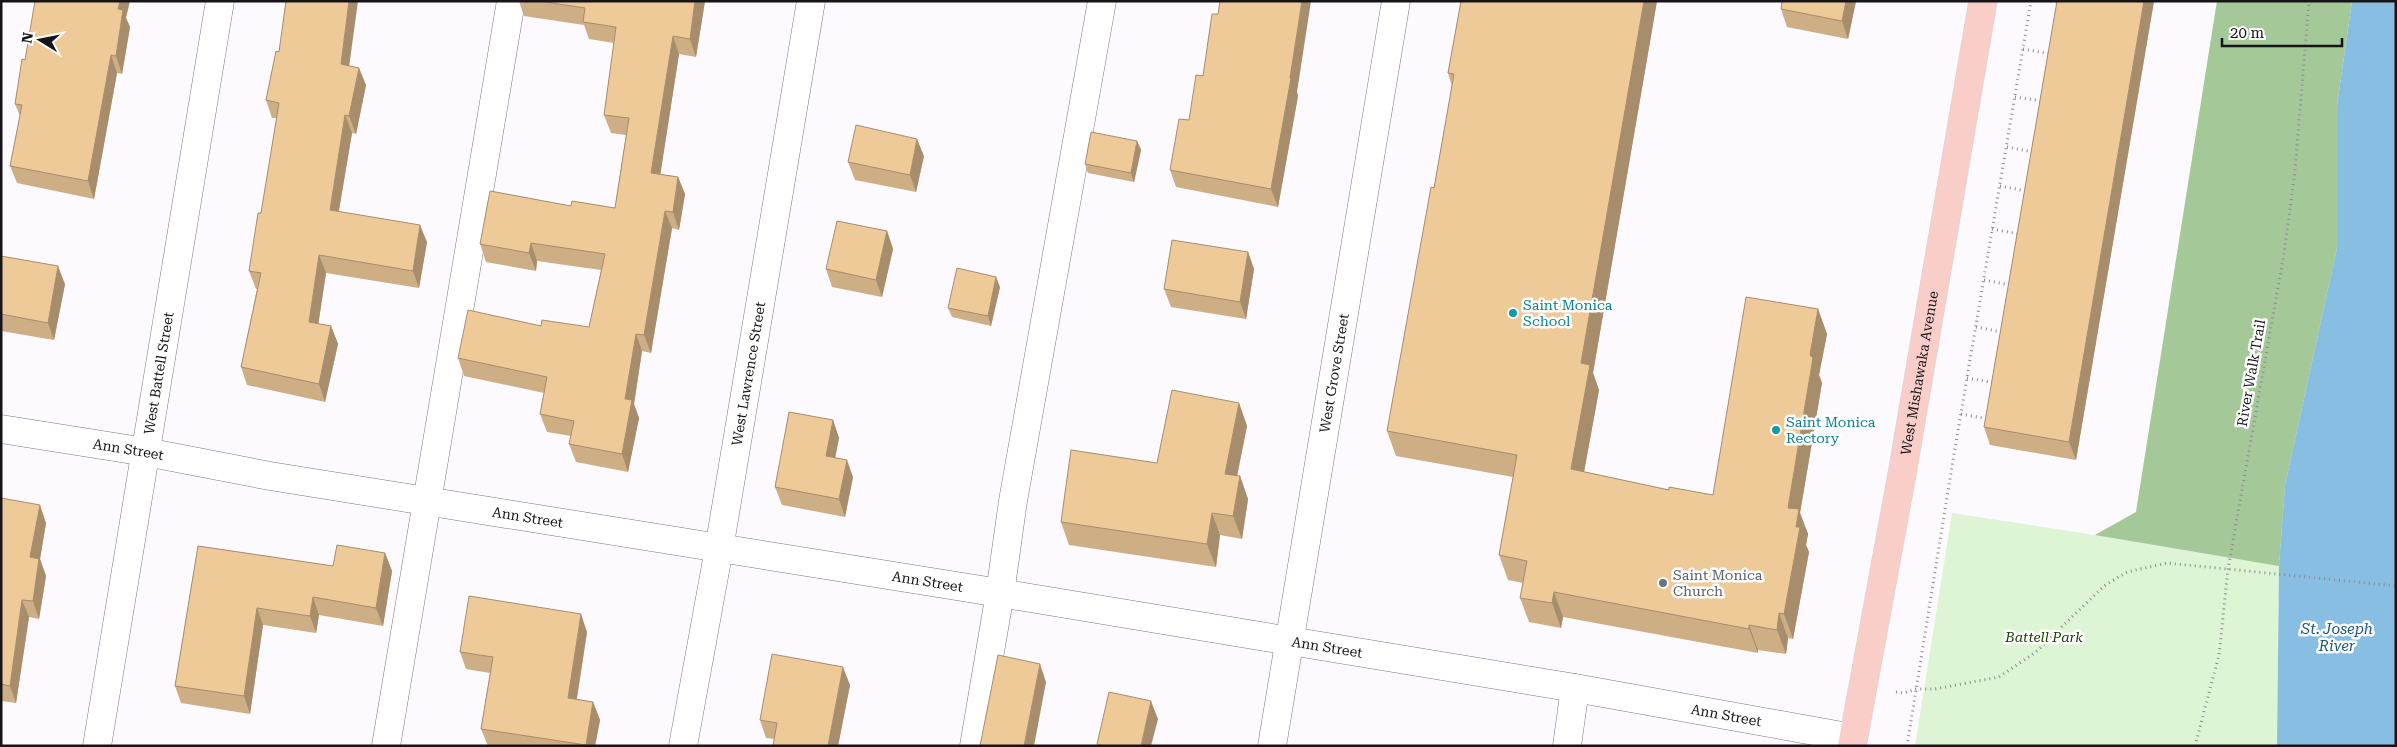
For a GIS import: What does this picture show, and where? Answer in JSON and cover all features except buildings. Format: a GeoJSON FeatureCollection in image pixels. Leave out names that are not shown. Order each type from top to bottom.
{"type":"FeatureCollection","features":[{"type":"Feature","properties":{"kind":"main road","name":"West Mishawaka Avenue"},"geometry":{"type":"LineString","coordinates":[[1852,742],[1902,474],[1983,1]]}},
{"type":"Feature","properties":{"kind":"street","name":"West Battell Street"},"geometry":{"type":"LineString","coordinates":[[98,746],[220,1]]}},
{"type":"Feature","properties":{"kind":"street"},"geometry":{"type":"LineString","coordinates":[[386,746],[425,500],[511,1]]}},
{"type":"Feature","properties":{"kind":"street","name":"West Lawrence Street"},"geometry":{"type":"LineString","coordinates":[[683,746],[719,549],[811,1]]}},
{"type":"Feature","properties":{"kind":"street"},"geometry":{"type":"LineString","coordinates":[[974,746],[1000,593],[1013,501],[1102,1]]}},
{"type":"Feature","properties":{"kind":"street","name":"West Grove Street"},"geometry":{"type":"LineString","coordinates":[[1272,746],[1396,1]]}},
{"type":"Feature","properties":{"kind":"street","name":"Ann Street"},"geometry":{"type":"LineString","coordinates":[[1,429],[146,452],[270,476],[1000,593],[1575,688],[1852,742]]}},
{"type":"Feature","properties":{"kind":"street"},"geometry":{"type":"LineString","coordinates":[[1567,746],[1575,688]]}},
{"type":"Feature","properties":{"kind":"path"},"geometry":{"type":"LineString","coordinates":[[1907,746],[2031,1]]}},
{"type":"Feature","properties":{"kind":"path"},"geometry":{"type":"LineString","coordinates":[[2051,1],[2065,4]]}},
{"type":"Feature","properties":{"kind":"path","name":"River Walk Trail"},"geometry":{"type":"LineString","coordinates":[[2195,746],[2219,655],[2228,569],[2284,254],[2296,171],[2309,1]]}},
{"type":"Feature","properties":{"kind":"path"},"geometry":{"type":"LineString","coordinates":[[2023,49],[2057,55]]}},
{"type":"Feature","properties":{"kind":"path"},"geometry":{"type":"LineString","coordinates":[[2015,96],[2049,102]]}},
{"type":"Feature","properties":{"kind":"path"},"geometry":{"type":"LineString","coordinates":[[2007,147],[2040,153]]}},
{"type":"Feature","properties":{"kind":"path"},"geometry":{"type":"LineString","coordinates":[[2000,186],[2034,192]]}},
{"type":"Feature","properties":{"kind":"path"},"geometry":{"type":"LineString","coordinates":[[1992,229],[2026,236]]}},
{"type":"Feature","properties":{"kind":"path"},"geometry":{"type":"LineString","coordinates":[[1984,280],[2017,286]]}},
{"type":"Feature","properties":{"kind":"path"},"geometry":{"type":"LineString","coordinates":[[1976,328],[2009,333]]}},
{"type":"Feature","properties":{"kind":"path"},"geometry":{"type":"LineString","coordinates":[[1967,378],[2000,384]]}},
{"type":"Feature","properties":{"kind":"path"},"geometry":{"type":"LineString","coordinates":[[1961,414],[1995,420]]}},
{"type":"Feature","properties":{"kind":"path"},"geometry":{"type":"LineString","coordinates":[[1862,687],[1904,693],[1916,689],[1935,689],[1999,677],[2036,652],[2104,586],[2126,572],[2167,563],[2396,586]]}},
{"type":"Feature","properties":{"kind":"green space","name":"Battell Park"},"geometry":{"type":"Polygon","coordinates":[[[2217,1],[2352,1],[2337,105],[2337,248],[2279,566],[2277,746],[1915,746],[1952,513],[2095,535],[2136,512],[2217,1]]]}},
{"type":"Feature","properties":{"kind":"green space"},"geometry":{"type":"Polygon","coordinates":[[[2217,1],[2352,1],[2337,105],[2337,248],[2285,485],[2279,566],[2095,535],[2136,512],[2217,1]]]}},
{"type":"Feature","properties":{"kind":"water","name":"St. Joseph River"},"geometry":{"type":"Polygon","coordinates":[[[2352,1],[2396,1],[2396,746],[2277,746],[2279,566],[2285,485],[2337,248],[2337,105],[2352,1]]]}},
{"type":"Feature","properties":{"kind":"place","name":"Saint Monica School"},"geometry":{"type":"Point","coordinates":[1513,313]}},
{"type":"Feature","properties":{"kind":"place","name":"Saint Monica Rectory"},"geometry":{"type":"Point","coordinates":[1776,430]}},
{"type":"Feature","properties":{"kind":"place","name":"Saint Monica Church"},"geometry":{"type":"Point","coordinates":[1663,583]}}]}
